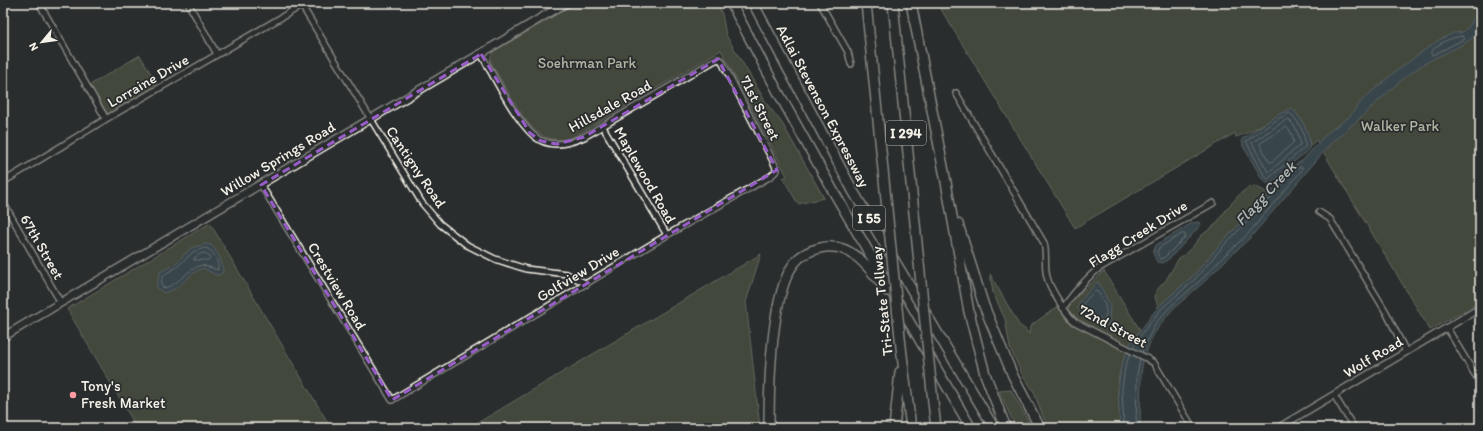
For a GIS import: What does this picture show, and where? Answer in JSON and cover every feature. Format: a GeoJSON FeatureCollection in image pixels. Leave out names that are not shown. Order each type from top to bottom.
{"type":"FeatureCollection","features":[{"type":"Feature","properties":{"kind":"highway","name":"Adlai Stevenson Expressway"},"geometry":{"type":"LineString","coordinates":[[731,3],[786,106],[971,428]]}},
{"type":"Feature","properties":{"kind":"highway","name":"Adlai Stevenson Expressway"},"geometry":{"type":"LineString","coordinates":[[753,3],[853,191],[994,428]]}},
{"type":"Feature","properties":{"kind":"highway","name":"Tri-State Tollway"},"geometry":{"type":"LineString","coordinates":[[866,3],[902,357],[911,428]]}},
{"type":"Feature","properties":{"kind":"highway","name":"I 294"},"geometry":{"type":"LineString","coordinates":[[893,3],[936,428]]}},
{"type":"Feature","properties":{"kind":"highway"},"geometry":{"type":"LineString","coordinates":[[911,3],[946,182],[969,312],[984,374],[1006,428]]}},
{"type":"Feature","properties":{"kind":"highway"},"geometry":{"type":"LineString","coordinates":[[946,182],[984,306],[1013,376],[1040,428]]}},
{"type":"Feature","properties":{"kind":"highway"},"geometry":{"type":"LineString","coordinates":[[769,428],[770,376],[778,310],[786,278],[794,264],[806,253],[823,247],[833,247],[841,248],[856,256],[872,271],[915,330]]}},
{"type":"Feature","properties":{"kind":"highway"},"geometry":{"type":"LineString","coordinates":[[894,428],[902,357]]}},
{"type":"Feature","properties":{"kind":"main road","name":"Willow Springs Road"},"geometry":{"type":"LineString","coordinates":[[4,334],[61,303],[261,185],[370,118],[566,3]]}},
{"type":"Feature","properties":{"kind":"street"},"geometry":{"type":"LineString","coordinates":[[38,3],[106,119]]}},
{"type":"Feature","properties":{"kind":"street"},"geometry":{"type":"LineString","coordinates":[[188,3],[218,54]]}},
{"type":"Feature","properties":{"kind":"street"},"geometry":{"type":"LineString","coordinates":[[820,3],[848,52],[851,64]]}},
{"type":"Feature","properties":{"kind":"street","name":"Lorraine Drive"},"geometry":{"type":"LineString","coordinates":[[3,182],[106,119],[304,4]]}},
{"type":"Feature","properties":{"kind":"street","name":"Cantigny Road"},"geometry":{"type":"LineString","coordinates":[[304,4],[370,118],[422,203],[440,224],[467,245],[495,259],[526,269],[567,274],[587,284]]}},
{"type":"Feature","properties":{"kind":"street","name":"Hillsdale Road"},"geometry":{"type":"LineString","coordinates":[[481,54],[523,125],[530,133],[541,141],[557,144],[569,143],[584,137],[718,59]]}},
{"type":"Feature","properties":{"kind":"street","name":"71st Street"},"geometry":{"type":"LineString","coordinates":[[718,59],[721,60],[729,75],[777,170]]}},
{"type":"Feature","properties":{"kind":"street","name":"72nd Street"},"geometry":{"type":"LineString","coordinates":[[956,93],[1044,243],[1046,251],[1047,277],[1067,315],[1075,322],[1120,344],[1154,363],[1193,428]]}},
{"type":"Feature","properties":{"kind":"street","name":"Maplewood Road"},"geometry":{"type":"LineString","coordinates":[[603,126],[667,235]]}},
{"type":"Feature","properties":{"kind":"street","name":"Golfview Drive"},"geometry":{"type":"LineString","coordinates":[[392,400],[667,235],[771,176],[777,170]]}},
{"type":"Feature","properties":{"kind":"street","name":"Crestview Road"},"geometry":{"type":"LineString","coordinates":[[261,185],[392,400]]}},
{"type":"Feature","properties":{"kind":"street","name":"67th Street"},"geometry":{"type":"LineString","coordinates":[[3,202],[61,303]]}},
{"type":"Feature","properties":{"kind":"street","name":"Flagg Creek Drive"},"geometry":{"type":"LineString","coordinates":[[1063,308],[1074,292],[1098,270],[1213,203]]}},
{"type":"Feature","properties":{"kind":"street"},"geometry":{"type":"LineString","coordinates":[[1319,212],[1330,218],[1386,312],[1406,352]]}},
{"type":"Feature","properties":{"kind":"street","name":"Wolf Road"},"geometry":{"type":"LineString","coordinates":[[1278,428],[1480,308]]}},
{"type":"Feature","properties":{"kind":"street"},"geometry":{"type":"LineString","coordinates":[[1447,328],[1480,383]]}},
{"type":"Feature","properties":{"kind":"street"},"geometry":{"type":"LineString","coordinates":[[1334,395],[1354,428]]}},
{"type":"Feature","properties":{"kind":"highlighted area"},"geometry":{"type":"Polygon","coordinates":[[[481,54],[530,133],[541,141],[557,144],[584,137],[718,59],[777,170],[392,400],[261,185],[481,54]]]}},
{"type":"Feature","properties":{"kind":"green space","name":"Soehrman Park"},"geometry":{"type":"Polygon","coordinates":[[[576,3],[717,3],[722,14],[726,35],[767,104],[782,123],[824,198],[798,204],[783,178],[787,176],[721,50],[572,138],[552,139],[537,132],[525,119],[514,102],[493,67],[491,56],[494,51],[576,3]]]}},
{"type":"Feature","properties":{"kind":"green space","name":"Walker Park"},"geometry":{"type":"Polygon","coordinates":[[[937,3],[1480,3],[1480,302],[1430,330],[1316,140],[1310,146],[1308,135],[1304,126],[1299,116],[1292,108],[1257,128],[1236,137],[1235,133],[1075,228],[937,3]]]}},
{"type":"Feature","properties":{"kind":"green space"},"geometry":{"type":"Polygon","coordinates":[[[140,55],[158,86],[111,114],[107,113],[90,85],[140,55]]]}},
{"type":"Feature","properties":{"kind":"green space"},"geometry":{"type":"Polygon","coordinates":[[[1255,186],[1270,194],[1223,241],[1193,276],[1158,307],[1155,297],[1156,291],[1166,280],[1179,258],[1193,246],[1201,236],[1216,224],[1228,207],[1241,193],[1249,187],[1255,186]]]}},
{"type":"Feature","properties":{"kind":"green space"},"geometry":{"type":"Polygon","coordinates":[[[210,223],[331,428],[137,428],[67,309],[210,223]]]}},
{"type":"Feature","properties":{"kind":"green space"},"geometry":{"type":"Polygon","coordinates":[[[761,254],[746,302],[760,428],[469,428],[761,254]]]}},
{"type":"Feature","properties":{"kind":"green space"},"geometry":{"type":"Polygon","coordinates":[[[1104,271],[1140,330],[1124,359],[1119,375],[1118,391],[1120,428],[1050,428],[1044,419],[1033,390],[1022,374],[1010,348],[1005,319],[993,293],[990,274],[1019,325],[1029,334],[1030,327],[1033,324],[1057,307],[1074,299],[1104,271]]]}},
{"type":"Feature","properties":{"kind":"green space"},"geometry":{"type":"Polygon","coordinates":[[[1011,390],[1032,428],[1016,428],[999,391],[1011,390]]]}},
{"type":"Feature","properties":{"kind":"water"},"geometry":{"type":"Polygon","coordinates":[[[1480,5],[1480,25],[1478,33],[1463,44],[1431,60],[1404,78],[1354,124],[1333,141],[1250,238],[1173,309],[1159,326],[1151,340],[1143,361],[1141,375],[1140,428],[1120,428],[1118,389],[1121,366],[1130,344],[1158,307],[1193,276],[1223,241],[1270,194],[1288,170],[1303,160],[1327,133],[1349,117],[1362,100],[1396,71],[1437,41],[1453,33],[1463,32],[1470,25],[1480,5]]]}},
{"type":"Feature","properties":{"kind":"water"},"geometry":{"type":"Polygon","coordinates":[[[1292,108],[1303,122],[1308,133],[1310,144],[1309,150],[1291,164],[1272,183],[1266,183],[1262,179],[1243,146],[1242,139],[1276,116],[1292,108]]]}},
{"type":"Feature","properties":{"kind":"water"},"geometry":{"type":"Polygon","coordinates":[[[1200,222],[1201,225],[1170,258],[1163,263],[1157,262],[1153,253],[1156,245],[1192,223],[1200,222]]]}},
{"type":"Feature","properties":{"kind":"water"},"geometry":{"type":"Polygon","coordinates":[[[205,244],[211,245],[220,257],[223,272],[220,275],[216,275],[203,268],[193,273],[171,291],[164,293],[157,288],[160,272],[175,264],[191,248],[205,244]]]}},
{"type":"Feature","properties":{"kind":"water"},"geometry":{"type":"Polygon","coordinates":[[[1098,281],[1110,305],[1109,323],[1106,326],[1086,317],[1078,308],[1080,301],[1098,281]]]}},
{"type":"Feature","properties":{"kind":"place","name":"Tony's Fresh Market"},"geometry":{"type":"Point","coordinates":[73,395]}},
{"type":"Feature","properties":{"kind":"water label","name":"Flagg Creek"},"geometry":{"type":"Point","coordinates":[1265,193]}}]}
